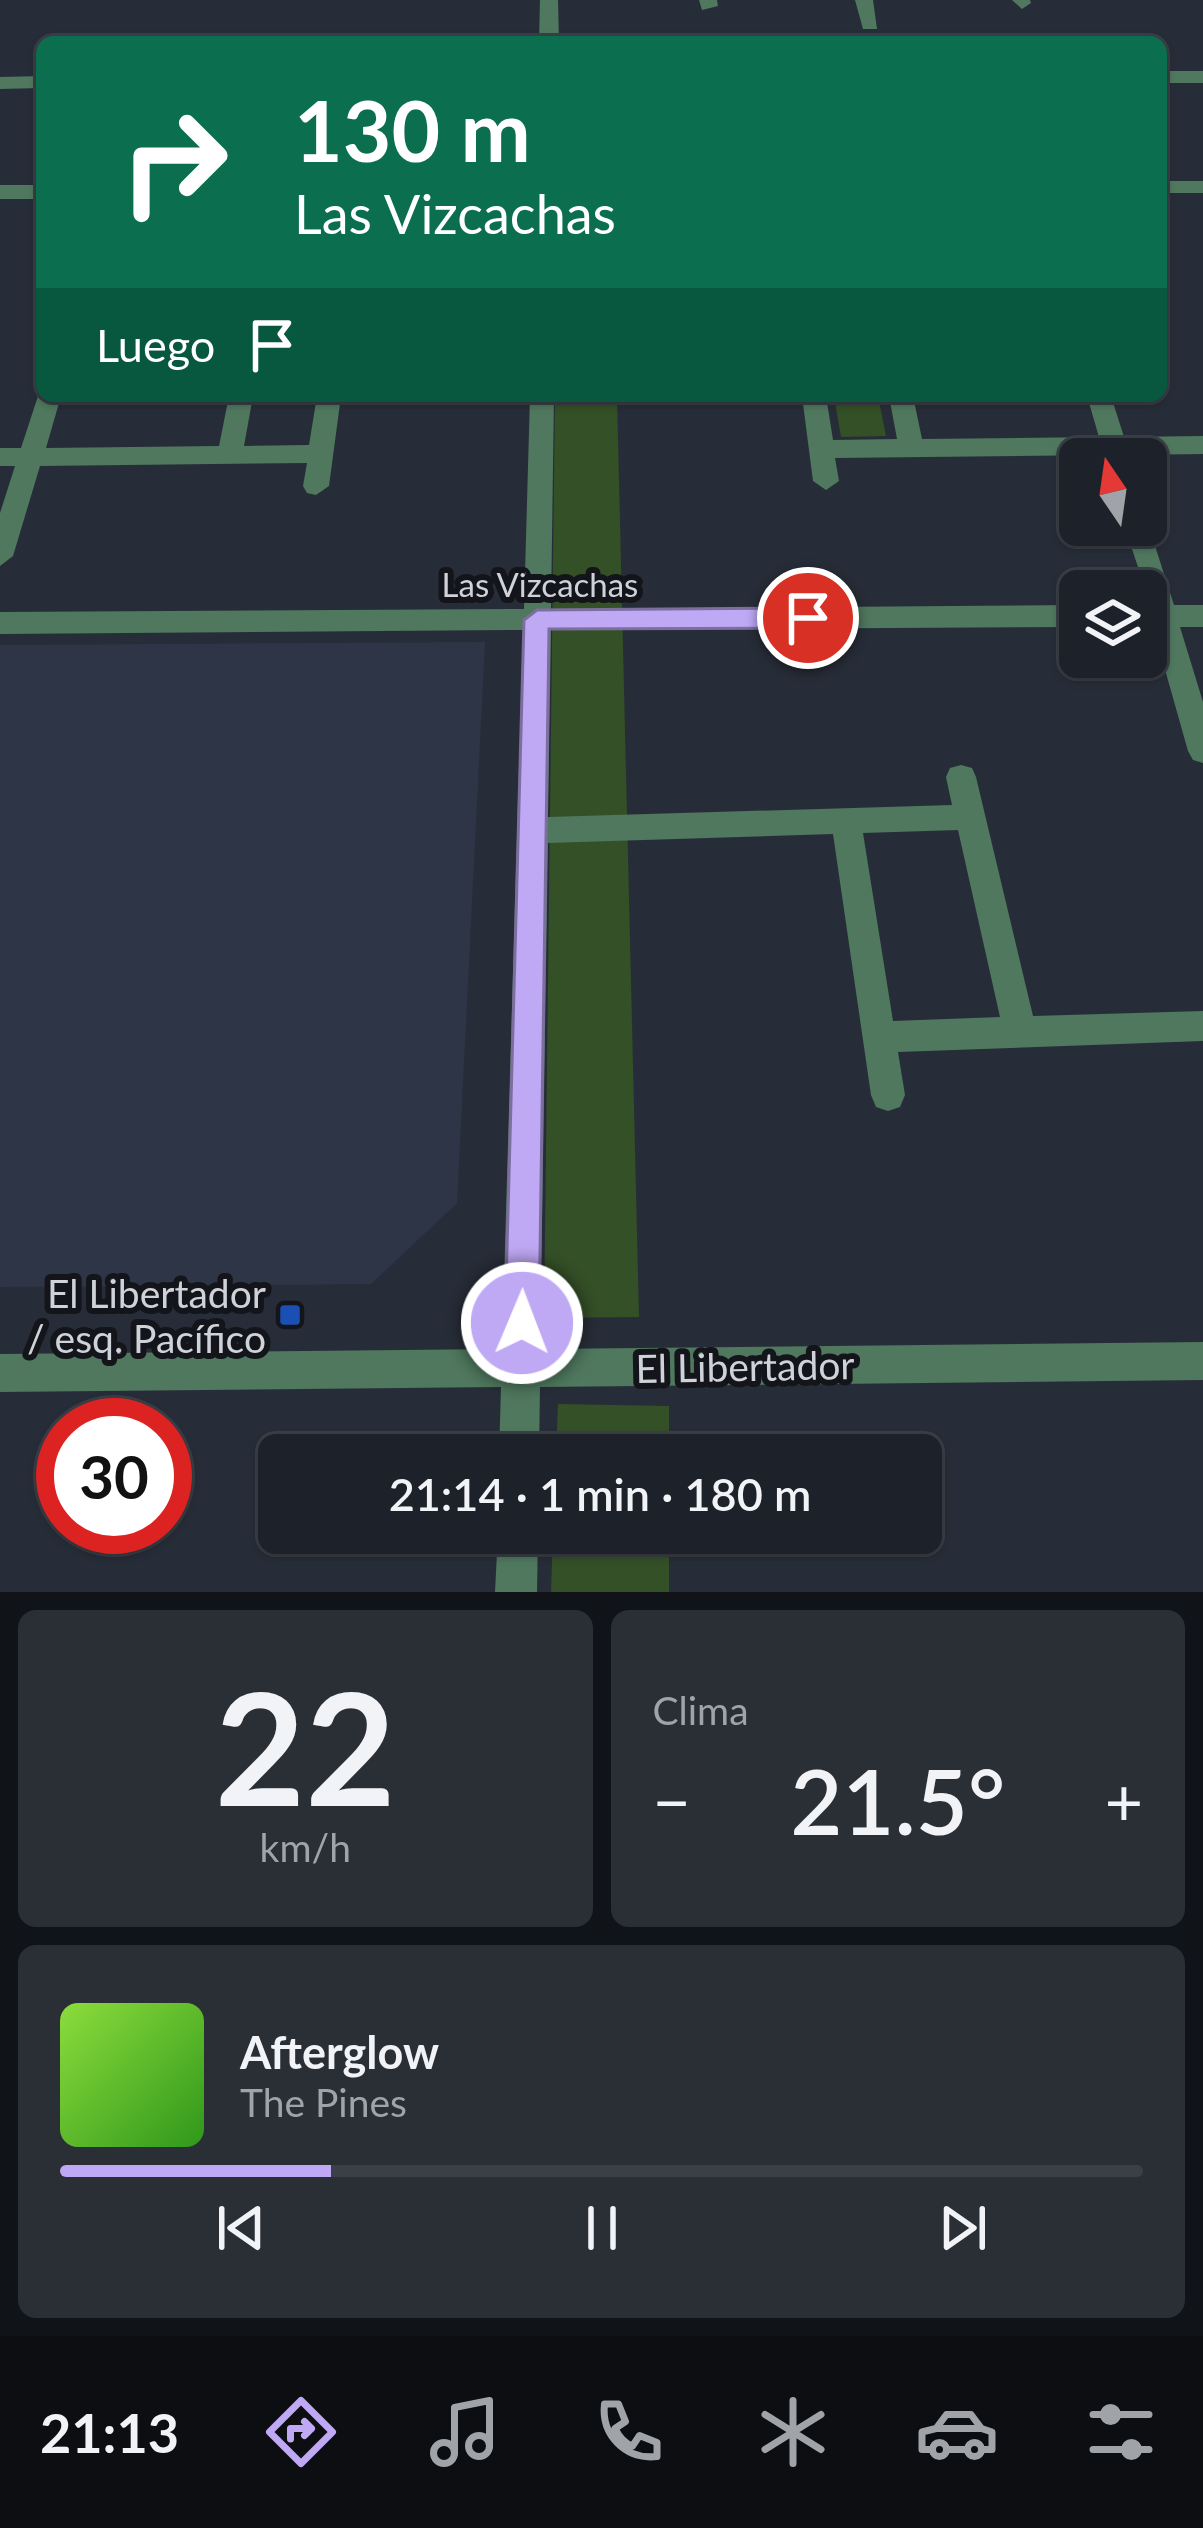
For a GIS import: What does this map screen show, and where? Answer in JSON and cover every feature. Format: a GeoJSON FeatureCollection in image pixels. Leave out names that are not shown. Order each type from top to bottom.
{"type":"FeatureCollection","features":[{"type":"Feature","properties":{"kind":"street"},"geometry":{"type":"LineString","coordinates":[[549,0],[549,36]]}},
{"type":"Feature","properties":{"kind":"street"},"geometry":{"type":"LineString","coordinates":[[864,0],[870,25]]}},
{"type":"Feature","properties":{"kind":"street"},"geometry":{"type":"LineString","coordinates":[[1167,77],[1203,77]]}},
{"type":"Feature","properties":{"kind":"street"},"geometry":{"type":"LineString","coordinates":[[0,83],[36,82]]}},
{"type":"Feature","properties":{"kind":"street"},"geometry":{"type":"LineString","coordinates":[[1167,188],[1203,187]]}},
{"type":"Feature","properties":{"kind":"street"},"geometry":{"type":"LineString","coordinates":[[0,192],[36,192]]}},
{"type":"Feature","properties":{"kind":"street"},"geometry":{"type":"LineString","coordinates":[[0,556],[47,402]]}},
{"type":"Feature","properties":{"kind":"street"},"geometry":{"type":"LineString","coordinates":[[230,455],[240,402]]}},
{"type":"Feature","properties":{"kind":"street"},"geometry":{"type":"LineString","coordinates":[[316,486],[328,402]]}},
{"type":"Feature","properties":{"kind":"street"},"geometry":{"type":"LineString","coordinates":[[519,1434],[542,402]]}},
{"type":"Feature","properties":{"kind":"street"},"geometry":{"type":"LineString","coordinates":[[815,402],[826,481]]}},
{"type":"Feature","properties":{"kind":"street"},"geometry":{"type":"LineString","coordinates":[[902,402],[911,448]]}},
{"type":"Feature","properties":{"kind":"street"},"geometry":{"type":"LineString","coordinates":[[1101,402],[1112,438]]}},
{"type":"Feature","properties":{"kind":"street"},"geometry":{"type":"LineString","coordinates":[[1167,448],[1203,445]]}},
{"type":"Feature","properties":{"kind":"street"},"geometry":{"type":"LineString","coordinates":[[821,448],[1059,451]]}},
{"type":"Feature","properties":{"kind":"street"},"geometry":{"type":"LineString","coordinates":[[0,457],[321,454]]}},
{"type":"Feature","properties":{"kind":"street","name":"Las Vizcachas"},"geometry":{"type":"LineString","coordinates":[[0,623],[1059,616]]}},
{"type":"Feature","properties":{"kind":"street"},"geometry":{"type":"LineString","coordinates":[[1167,616],[1203,616]]}},
{"type":"Feature","properties":{"kind":"street"},"geometry":{"type":"LineString","coordinates":[[1167,650],[1203,751]]}},
{"type":"Feature","properties":{"kind":"street"},"geometry":{"type":"LineString","coordinates":[[962,777],[1020,1033]]}},
{"type":"Feature","properties":{"kind":"street"},"geometry":{"type":"LineString","coordinates":[[532,830],[971,817]]}},
{"type":"Feature","properties":{"kind":"street"},"geometry":{"type":"LineString","coordinates":[[846,821],[888,1095]]}},
{"type":"Feature","properties":{"kind":"street"},"geometry":{"type":"LineString","coordinates":[[879,1037],[1203,1026]]}},
{"type":"Feature","properties":{"kind":"street","name":"El Libertador"},"geometry":{"type":"LineString","coordinates":[[0,1373],[1203,1361]]}},
{"type":"Feature","properties":{"kind":"street"},"geometry":{"type":"LineString","coordinates":[[516,1592],[517,1554]]}},
{"type":"Feature","properties":{"kind":"shaded area"},"geometry":{"type":"Polygon","coordinates":[[[485,642],[457,1203],[371,1284],[0,1287],[0,645],[485,642]]]}},
{"type":"Feature","properties":{"kind":"green space"},"geometry":{"type":"Polygon","coordinates":[[[555,402],[617,402],[639,1317],[544,1318],[555,402]]]}},
{"type":"Feature","properties":{"kind":"green space"},"geometry":{"type":"Polygon","coordinates":[[[835,402],[879,402],[886,436],[841,437],[835,402]]]}},
{"type":"Feature","properties":{"kind":"green space"},"geometry":{"type":"Polygon","coordinates":[[[558,1404],[669,1406],[669,1434],[557,1434],[558,1404]]]}},
{"type":"Feature","properties":{"kind":"green space"},"geometry":{"type":"Polygon","coordinates":[[[552,1554],[669,1554],[669,1592],[551,1592],[552,1554]]]}},
{"type":"Feature","properties":{"kind":"place","name":"El Libertador / esq. Pacífico"},"geometry":{"type":"Point","coordinates":[290,1315]}},
{"type":"Feature","properties":{"kind":"route"},"geometry":{"type":"LineString","coordinates":[[522,1323],[537,620],[808,618]]}}]}
